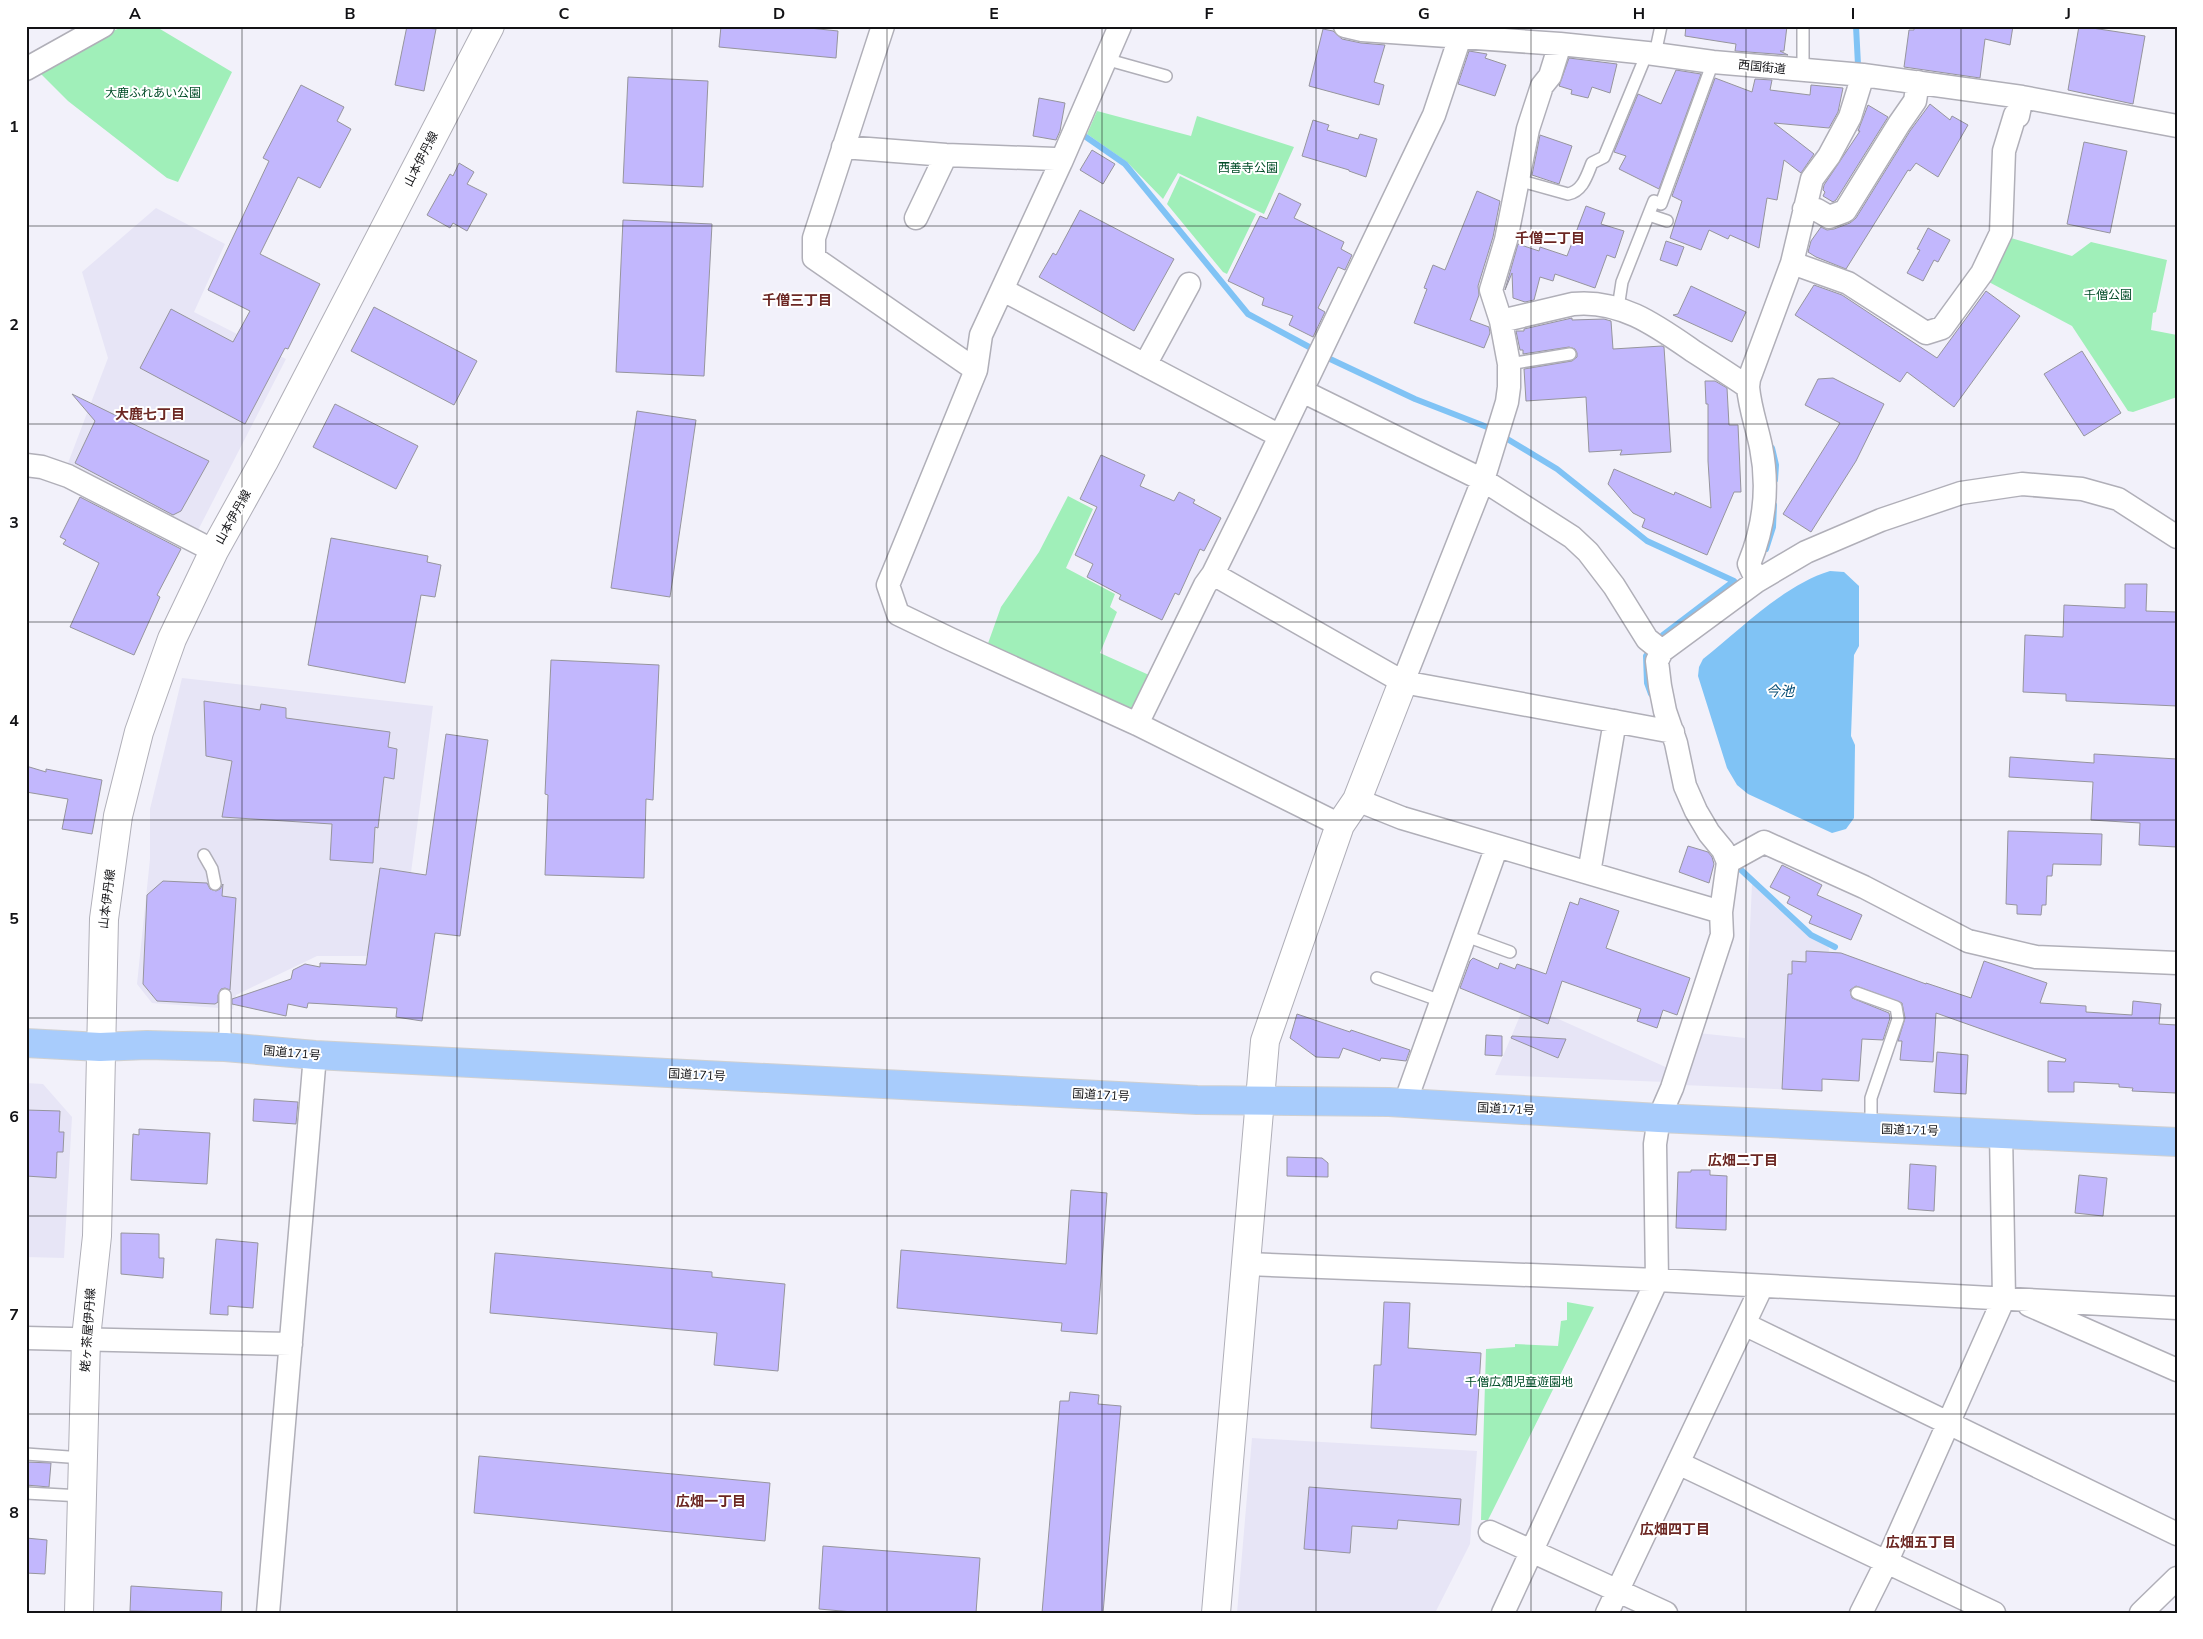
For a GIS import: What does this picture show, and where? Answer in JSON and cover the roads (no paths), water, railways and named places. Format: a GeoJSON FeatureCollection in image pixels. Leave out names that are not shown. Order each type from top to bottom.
{"type":"FeatureCollection","features":[{"type":"Feature","properties":{"kind":"highway","name":"国道171号"},"geometry":{"type":"LineString","coordinates":[[26,1043],[100,1048],[147,1045],[225,1047],[315,1056],[1259,1102],[1318,1101],[1405,1104],[2177,1142]]}},
{"type":"Feature","properties":{"kind":"main road","name":"山本伊丹線"},"geometry":{"type":"LineString","coordinates":[[100,1048],[104,919],[118,816],[139,732],[172,639],[214,551],[269,453],[490,26]]}},
{"type":"Feature","properties":{"kind":"main road"},"geometry":{"type":"LineString","coordinates":[[1216,1613],[1265,1041],[1340,825],[1357,800],[1403,682]]}},
{"type":"Feature","properties":{"kind":"main road","name":"姥ヶ茶屋伊丹線"},"geometry":{"type":"LineString","coordinates":[[79,1613],[86,1338],[96,1236],[100,1048]]}},
{"type":"Feature","properties":{"kind":"street"},"geometry":{"type":"LineString","coordinates":[[26,69],[80,31],[103,26]]}},
{"type":"Feature","properties":{"kind":"street"},"geometry":{"type":"LineString","coordinates":[[883,26],[814,238],[814,258],[976,370]]}},
{"type":"Feature","properties":{"kind":"street"},"geometry":{"type":"LineString","coordinates":[[1120,26],[1061,162],[981,336],[976,370],[888,585],[898,614],[1137,724],[1340,825]]}},
{"type":"Feature","properties":{"kind":"street","name":"西国街道"},"geometry":{"type":"LineString","coordinates":[[1345,26],[1362,30],[1457,33],[1651,53],[1713,62],[1864,75],[2022,97],[2177,126]]}},
{"type":"Feature","properties":{"kind":"street"},"geometry":{"type":"LineString","coordinates":[[1137,724],[1201,594],[1213,574],[1434,114],[1457,33]]}},
{"type":"Feature","properties":{"kind":"street"},"geometry":{"type":"LineString","coordinates":[[1403,682],[1483,480],[1507,402],[1509,364],[1502,321],[1491,290],[1506,240],[1528,129],[1542,86],[1550,76],[1560,44]]}},
{"type":"Feature","properties":{"kind":"street"},"geometry":{"type":"LineString","coordinates":[[1757,580],[1749,564],[1760,530],[1764,509],[1765,481],[1761,447],[1749,406],[1749,379],[1792,263],[1812,179],[1829,156],[1850,117],[1864,75]]}},
{"type":"Feature","properties":{"kind":"street"},"geometry":{"type":"LineString","coordinates":[[1804,209],[1817,210],[1830,217],[1845,211],[1898,124],[1915,101],[1918,82]]}},
{"type":"Feature","properties":{"kind":"street"},"geometry":{"type":"LineString","coordinates":[[1792,263],[1848,283],[1926,333],[1942,328],[1982,273],[2001,233],[2004,152],[2015,115],[2018,116],[2022,97]]}},
{"type":"Feature","properties":{"kind":"street"},"geometry":{"type":"LineString","coordinates":[[843,147],[946,155],[1055,159],[1061,162]]}},
{"type":"Feature","properties":{"kind":"street"},"geometry":{"type":"LineString","coordinates":[[916,218],[946,155]]}},
{"type":"Feature","properties":{"kind":"street"},"geometry":{"type":"LineString","coordinates":[[1145,365],[1189,284]]}},
{"type":"Feature","properties":{"kind":"street"},"geometry":{"type":"LineString","coordinates":[[1003,290],[1280,436]]}},
{"type":"Feature","properties":{"kind":"street"},"geometry":{"type":"LineString","coordinates":[[1502,321],[1573,304],[1582,303],[1618,308],[1643,318],[1671,335],[1748,387]]}},
{"type":"Feature","properties":{"kind":"street"},"geometry":{"type":"LineString","coordinates":[[1302,391],[1483,480],[1572,537],[1588,552],[1614,586],[1647,639],[1662,651]]}},
{"type":"Feature","properties":{"kind":"street"},"geometry":{"type":"LineString","coordinates":[[26,465],[42,467],[68,476],[214,551]]}},
{"type":"Feature","properties":{"kind":"street"},"geometry":{"type":"LineString","coordinates":[[1503,1613],[1657,1280],[1656,1144],[1659,1118],[1672,1088],[1722,935],[1721,912],[1728,862],[1723,850],[1709,833],[1696,811],[1685,786],[1660,686],[1657,660],[1662,651],[1757,580],[1806,552],[1881,520],[1960,493],[2003,486],[2040,484],[2101,493],[2118,499],[2177,537]]}},
{"type":"Feature","properties":{"kind":"street"},"geometry":{"type":"LineString","coordinates":[[1213,574],[1403,682],[1673,732]]}},
{"type":"Feature","properties":{"kind":"street"},"geometry":{"type":"LineString","coordinates":[[1589,873],[1615,721]]}},
{"type":"Feature","properties":{"kind":"street"},"geometry":{"type":"LineString","coordinates":[[1357,800],[1402,818],[1721,912]]}},
{"type":"Feature","properties":{"kind":"street"},"geometry":{"type":"LineString","coordinates":[[1728,862],[1764,842],[1864,887],[1968,941],[2036,958],[2177,963]]}},
{"type":"Feature","properties":{"kind":"street"},"geometry":{"type":"LineString","coordinates":[[1405,1104],[1497,846]]}},
{"type":"Feature","properties":{"kind":"street"},"geometry":{"type":"LineString","coordinates":[[268,1613],[315,1056]]}},
{"type":"Feature","properties":{"kind":"street"},"geometry":{"type":"LineString","coordinates":[[1861,1613],[1887,1561],[1948,1424],[2010,1299],[2001,1132]]}},
{"type":"Feature","properties":{"kind":"street"},"geometry":{"type":"LineString","coordinates":[[1247,1264],[1657,1280],[2177,1308]]}},
{"type":"Feature","properties":{"kind":"street"},"geometry":{"type":"LineString","coordinates":[[1607,1613],[1762,1286]]}},
{"type":"Feature","properties":{"kind":"street"},"geometry":{"type":"LineString","coordinates":[[2010,1299],[2177,1370]]}},
{"type":"Feature","properties":{"kind":"street"},"geometry":{"type":"LineString","coordinates":[[1744,1324],[2177,1534]]}},
{"type":"Feature","properties":{"kind":"street"},"geometry":{"type":"LineString","coordinates":[[26,1338],[291,1344]]}},
{"type":"Feature","properties":{"kind":"street"},"geometry":{"type":"LineString","coordinates":[[1678,1463],[1994,1613]]}},
{"type":"Feature","properties":{"kind":"street"},"geometry":{"type":"LineString","coordinates":[[1490,1532],[1618,1589],[1666,1613]]}},
{"type":"Feature","properties":{"kind":"street"},"geometry":{"type":"LineString","coordinates":[[2141,1613],[2177,1578]]}},
{"type":"Feature","properties":{"kind":"lane"},"geometry":{"type":"LineString","coordinates":[[1518,180],[1568,194],[1573,193],[1583,184],[1592,163],[1604,157],[1651,53],[1661,26]]}},
{"type":"Feature","properties":{"kind":"lane"},"geometry":{"type":"LineString","coordinates":[[1802,71],[1803,26]]}},
{"type":"Feature","properties":{"kind":"lane"},"geometry":{"type":"LineString","coordinates":[[1105,59],[1166,76]]}},
{"type":"Feature","properties":{"kind":"lane"},"geometry":{"type":"LineString","coordinates":[[1618,308],[1622,282],[1654,201],[1661,204],[1713,62]]}},
{"type":"Feature","properties":{"kind":"lane"},"geometry":{"type":"LineString","coordinates":[[1649,215],[1667,221]]}},
{"type":"Feature","properties":{"kind":"lane"},"geometry":{"type":"LineString","coordinates":[[1509,364],[1570,354]]}},
{"type":"Feature","properties":{"kind":"lane"},"geometry":{"type":"LineString","coordinates":[[204,855],[212,869],[215,884]]}},
{"type":"Feature","properties":{"kind":"lane"},"geometry":{"type":"LineString","coordinates":[[1466,936],[1510,952]]}},
{"type":"Feature","properties":{"kind":"lane"},"geometry":{"type":"LineString","coordinates":[[1377,978],[1441,1000]]}},
{"type":"Feature","properties":{"kind":"lane"},"geometry":{"type":"LineString","coordinates":[[1857,993],[1896,1008],[1898,1019],[1871,1098],[1871,1128]]}},
{"type":"Feature","properties":{"kind":"lane"},"geometry":{"type":"LineString","coordinates":[[225,995],[225,1047]]}},
{"type":"Feature","properties":{"kind":"lane"},"geometry":{"type":"LineString","coordinates":[[26,1454],[83,1458]]}},
{"type":"Feature","properties":{"kind":"lane"},"geometry":{"type":"LineString","coordinates":[[26,1493],[82,1496]]}},
{"type":"Feature","properties":{"kind":"water","name":"今池"},"geometry":{"type":"Polygon","coordinates":[[[1830,571],[1844,572],[1859,586],[1859,646],[1854,655],[1851,736],[1855,745],[1854,818],[1846,829],[1832,833],[1748,794],[1737,785],[1727,768],[1698,676],[1699,667],[1703,659],[1764,609],[1796,586],[1830,571]]]}},
{"type":"Feature","properties":{"kind":"waterway"},"geometry":{"type":"LineString","coordinates":[[1856,26],[1858,65]]}},
{"type":"Feature","properties":{"kind":"waterway"},"geometry":{"type":"LineString","coordinates":[[1086,137],[1125,164],[1248,314],[1311,348]]}},
{"type":"Feature","properties":{"kind":"waterway"},"geometry":{"type":"LineString","coordinates":[[1328,358],[1415,399],[1487,427]]}},
{"type":"Feature","properties":{"kind":"waterway"},"geometry":{"type":"LineString","coordinates":[[1504,437],[1557,469],[1647,541],[1734,581],[1663,635],[1646,656],[1647,683],[1651,694]]}},
{"type":"Feature","properties":{"kind":"waterway"},"geometry":{"type":"LineString","coordinates":[[1772,448],[1776,465],[1775,480]]}},
{"type":"Feature","properties":{"kind":"waterway"},"geometry":{"type":"LineString","coordinates":[[1766,549],[1773,527],[1774,505]]}},
{"type":"Feature","properties":{"kind":"waterway"},"geometry":{"type":"LineString","coordinates":[[1739,868],[1811,935],[1835,947]]}},
{"type":"Feature","properties":{"kind":"district","name":"千僧二丁目"},"geometry":{"type":"Point","coordinates":[1550,238]}},
{"type":"Feature","properties":{"kind":"district","name":"千僧三丁目"},"geometry":{"type":"Point","coordinates":[797,300]}},
{"type":"Feature","properties":{"kind":"district","name":"大鹿七丁目"},"geometry":{"type":"Point","coordinates":[150,414]}},
{"type":"Feature","properties":{"kind":"district","name":"広畑二丁目"},"geometry":{"type":"Point","coordinates":[1743,1160]}},
{"type":"Feature","properties":{"kind":"district","name":"広畑一丁目"},"geometry":{"type":"Point","coordinates":[711,1501]}},
{"type":"Feature","properties":{"kind":"district","name":"広畑四丁目"},"geometry":{"type":"Point","coordinates":[1675,1529]}},
{"type":"Feature","properties":{"kind":"district","name":"広畑五丁目"},"geometry":{"type":"Point","coordinates":[1921,1542]}},
{"type":"Feature","properties":{"kind":"park label","name":"大鹿ふれあい公園"},"geometry":{"type":"Point","coordinates":[153,93]}},
{"type":"Feature","properties":{"kind":"park label","name":"西善寺公園"},"geometry":{"type":"Point","coordinates":[1248,168]}},
{"type":"Feature","properties":{"kind":"park label","name":"千僧公園"},"geometry":{"type":"Point","coordinates":[2108,295]}},
{"type":"Feature","properties":{"kind":"park label","name":"千僧広畑児童遊園地"},"geometry":{"type":"Point","coordinates":[1519,1382]}}]}
